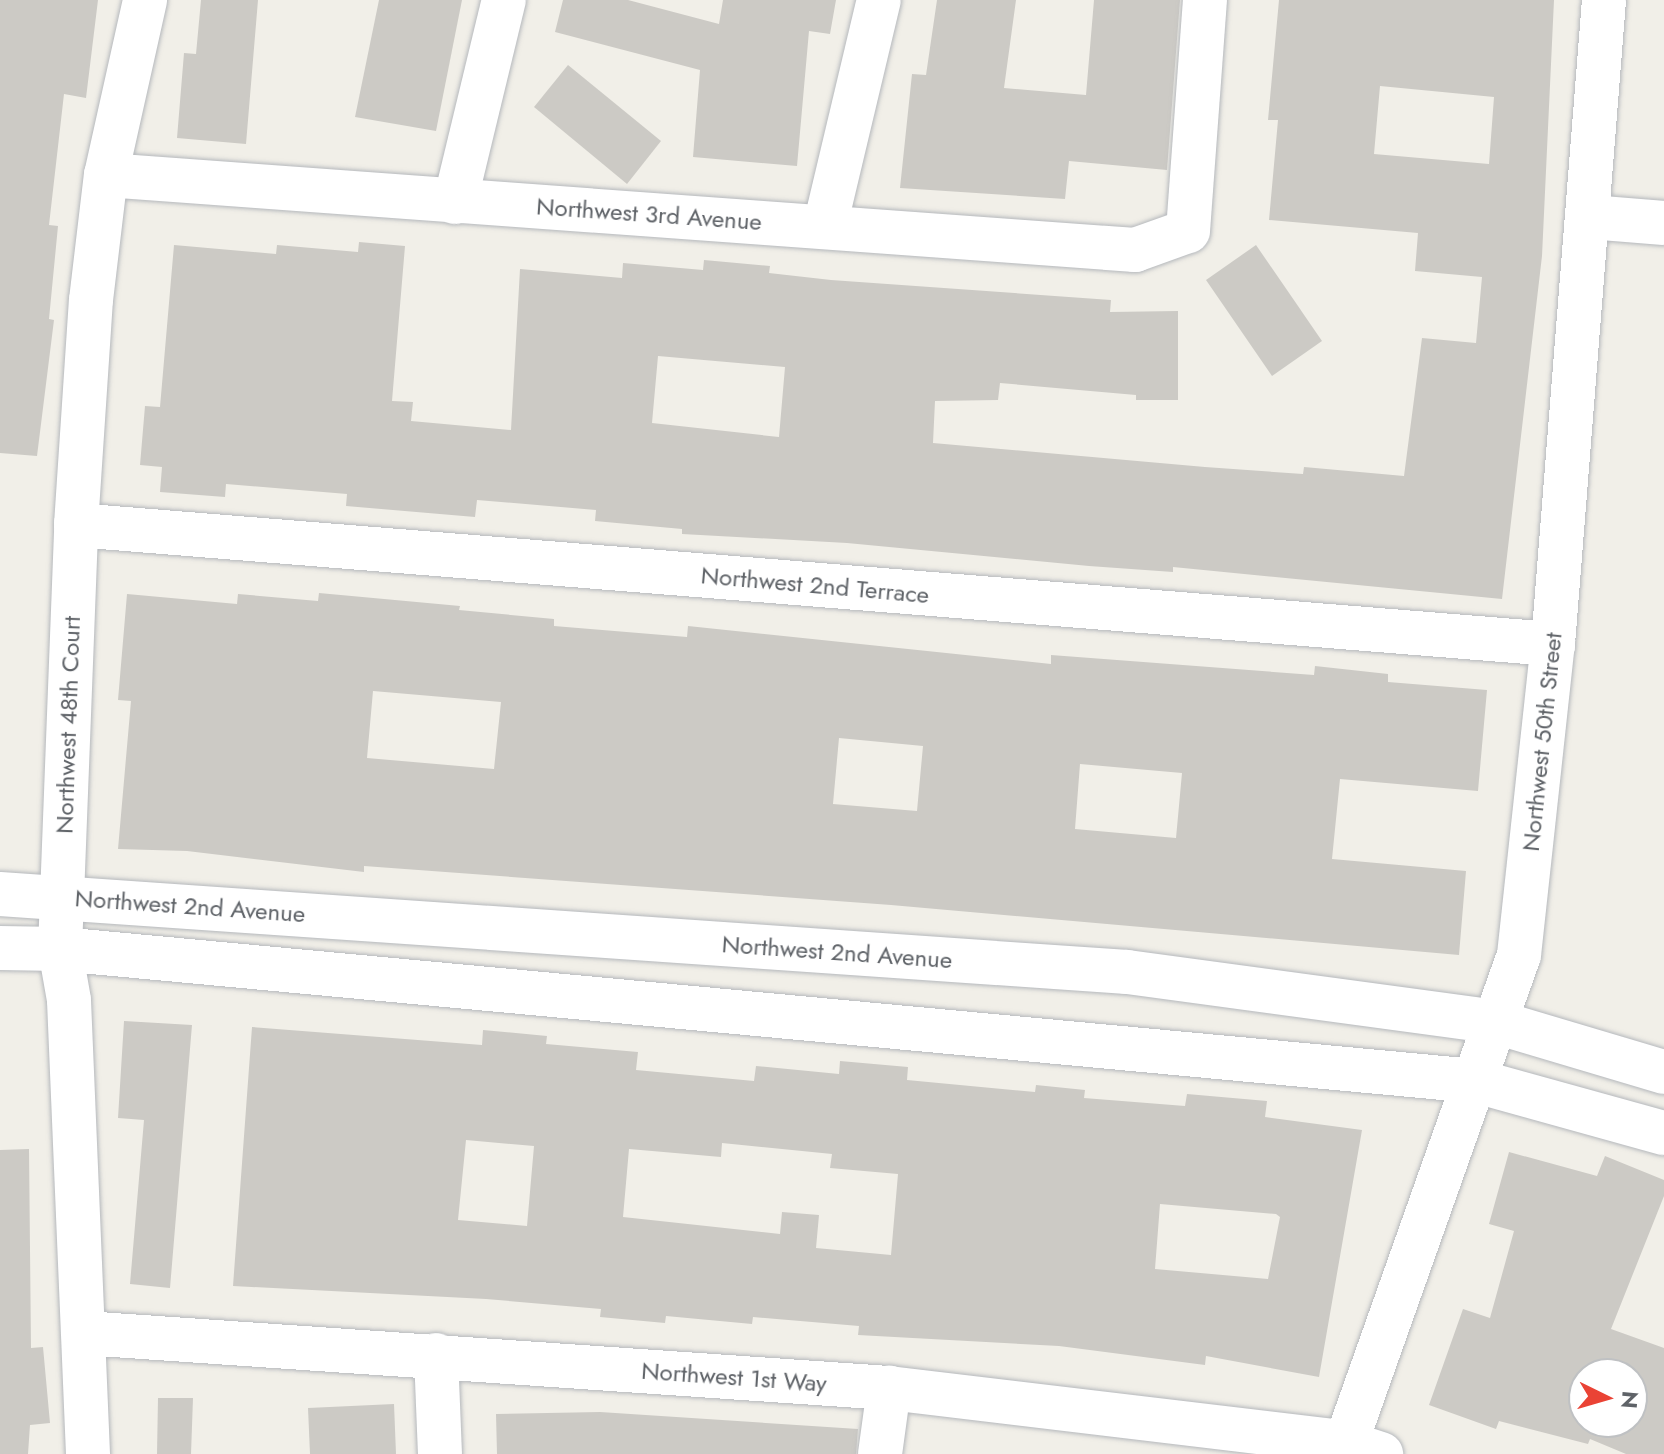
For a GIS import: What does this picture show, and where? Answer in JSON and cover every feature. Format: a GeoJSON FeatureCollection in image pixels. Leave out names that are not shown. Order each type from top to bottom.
{"type":"FeatureCollection","features":[{"type":"Feature","properties":{"kind":"street","name":"Northwest 48th Court"},"geometry":{"type":"LineString","coordinates":[[88,1454],[69,1000],[60,949],[76,525],[91,300],[106,175],[145,0]]}},
{"type":"Feature","properties":{"kind":"street"},"geometry":{"type":"LineString","coordinates":[[455,202],[504,0]]}},
{"type":"Feature","properties":{"kind":"street"},"geometry":{"type":"LineString","coordinates":[[825,226],[879,0]]}},
{"type":"Feature","properties":{"kind":"street","name":"Northwest 3rd Avenue"},"geometry":{"type":"LineString","coordinates":[[106,175],[1135,250],[1188,231],[1205,0]]}},
{"type":"Feature","properties":{"kind":"street","name":"Northwest 50th Street"},"geometry":{"type":"LineString","coordinates":[[1356,1450],[1519,955],[1553,644],[1590,217],[1604,0]]}},
{"type":"Feature","properties":{"kind":"street"},"geometry":{"type":"LineString","coordinates":[[1590,217],[1664,223]]}},
{"type":"Feature","properties":{"kind":"street","name":"Northwest 2nd Terrace"},"geometry":{"type":"LineString","coordinates":[[76,525],[1553,644]]}},
{"type":"Feature","properties":{"kind":"street","name":"Northwest 2nd Avenue"},"geometry":{"type":"LineString","coordinates":[[0,894],[1127,972],[1496,1022],[1664,1072]]}},
{"type":"Feature","properties":{"kind":"street"},"geometry":{"type":"LineString","coordinates":[[0,948],[60,949],[1476,1081],[1664,1133]]}},
{"type":"Feature","properties":{"kind":"street","name":"Northwest 1st Way"},"geometry":{"type":"LineString","coordinates":[[84,1333],[889,1388],[1356,1450]]}},
{"type":"Feature","properties":{"kind":"street"},"geometry":{"type":"LineString","coordinates":[[436,1355],[440,1454]]}},
{"type":"Feature","properties":{"kind":"street"},"geometry":{"type":"LineString","coordinates":[[880,1454],[889,1388]]}},
{"type":"Feature","properties":{"kind":"building"},"geometry":{"type":"Polygon","coordinates":[[[0,0],[98,0],[86,98],[64,94],[49,225],[58,226],[49,319],[54,320],[37,456],[0,453],[0,0]]]}},
{"type":"Feature","properties":{"kind":"building"},"geometry":{"type":"Polygon","coordinates":[[[201,0],[258,0],[246,144],[177,138],[184,53],[196,54],[201,0]]]}},
{"type":"Feature","properties":{"kind":"building"},"geometry":{"type":"Polygon","coordinates":[[[379,0],[462,0],[436,131],[355,117],[379,0]]]}},
{"type":"Feature","properties":{"kind":"building"},"geometry":{"type":"Polygon","coordinates":[[[563,0],[628,0],[719,24],[723,0],[836,0],[830,34],[809,31],[797,166],[693,157],[700,70],[555,32],[563,0]]]}},
{"type":"Feature","properties":{"kind":"building"},"geometry":{"type":"Polygon","coordinates":[[[937,0],[1016,0],[1004,88],[1086,95],[1094,0],[1180,0],[1167,170],[1069,161],[1065,199],[900,188],[912,74],[926,75],[937,0]]]}},
{"type":"Feature","properties":{"kind":"building"},"geometry":{"type":"Polygon","coordinates":[[[1279,0],[1554,0],[1542,256],[1502,599],[1173,567],[1173,572],[847,543],[682,534],[682,529],[595,521],[596,510],[477,500],[475,517],[346,506],[347,494],[226,484],[225,497],[160,492],[162,467],[140,465],[145,406],[160,407],[174,245],[276,254],[277,245],[358,252],[359,242],[405,246],[392,401],[413,402],[411,421],[511,430],[520,269],[622,278],[623,263],[703,270],[704,260],[770,266],[769,273],[831,280],[1111,300],[1110,312],[1178,311],[1178,400],[1136,400],[1136,395],[1000,383],[998,400],[935,401],[933,443],[1303,474],[1304,467],[1404,476],[1422,338],[1476,343],[1482,277],[1415,271],[1418,233],[1269,220],[1278,120],[1268,120],[1279,0]],[[1380,86],[1374,154],[1489,164],[1494,97],[1380,86]],[[658,356],[652,423],[779,437],[785,367],[658,356]]]}},
{"type":"Feature","properties":{"kind":"building"},"geometry":{"type":"Polygon","coordinates":[[[568,65],[661,141],[627,184],[534,107],[568,65]]]}},
{"type":"Feature","properties":{"kind":"building"},"geometry":{"type":"Polygon","coordinates":[[[1256,245],[1322,341],[1272,376],[1206,280],[1256,245]]]}},
{"type":"Feature","properties":{"kind":"building"},"geometry":{"type":"Polygon","coordinates":[[[319,593],[460,606],[459,610],[554,619],[554,626],[687,637],[688,626],[1051,664],[1051,655],[1314,675],[1315,666],[1388,674],[1388,682],[1487,690],[1478,791],[1340,779],[1332,859],[1466,871],[1459,955],[891,905],[364,866],[364,872],[187,851],[118,849],[131,701],[118,700],[127,594],[237,604],[238,594],[318,601],[319,593]],[[373,691],[367,758],[494,769],[501,702],[373,691]],[[839,738],[833,804],[917,811],[923,746],[839,738]],[[1080,764],[1075,829],[1176,838],[1182,773],[1080,764]]]}},
{"type":"Feature","properties":{"kind":"building"},"geometry":{"type":"Polygon","coordinates":[[[124,1021],[192,1025],[170,1288],[130,1284],[144,1120],[118,1118],[124,1021]]]}},
{"type":"Feature","properties":{"kind":"building"},"geometry":{"type":"Polygon","coordinates":[[[252,1027],[482,1045],[483,1030],[547,1036],[546,1044],[638,1052],[636,1070],[754,1081],[756,1066],[839,1074],[840,1061],[908,1067],[907,1080],[1035,1092],[1036,1085],[1085,1090],[1084,1098],[1185,1106],[1187,1094],[1267,1101],[1265,1117],[1362,1130],[1319,1377],[1206,1356],[1205,1365],[1059,1346],[858,1335],[859,1326],[753,1317],[752,1324],[666,1316],[665,1323],[600,1317],[601,1309],[486,1299],[233,1286],[252,1027]],[[466,1140],[458,1220],[527,1226],[534,1146],[466,1140]],[[722,1143],[721,1157],[629,1149],[623,1217],[780,1234],[782,1212],[819,1215],[816,1248],[891,1255],[898,1174],[830,1168],[832,1154],[722,1143]],[[1160,1204],[1155,1269],[1268,1279],[1280,1217],[1276,1214],[1160,1204]]]}},
{"type":"Feature","properties":{"kind":"building"},"geometry":{"type":"Polygon","coordinates":[[[29,1149],[31,1348],[43,1347],[50,1423],[30,1425],[28,1454],[0,1454],[0,1150],[29,1149]]]}},
{"type":"Feature","properties":{"kind":"building"},"geometry":{"type":"Polygon","coordinates":[[[1509,1152],[1597,1176],[1605,1156],[1664,1180],[1664,1196],[1611,1329],[1664,1348],[1664,1454],[1626,1454],[1590,1439],[1588,1444],[1499,1421],[1496,1429],[1429,1405],[1463,1309],[1490,1318],[1514,1231],[1489,1224],[1509,1152]]]}},
{"type":"Feature","properties":{"kind":"building"},"geometry":{"type":"Polygon","coordinates":[[[158,1398],[193,1398],[191,1454],[157,1454],[158,1398]]]}},
{"type":"Feature","properties":{"kind":"building"},"geometry":{"type":"Polygon","coordinates":[[[394,1404],[396,1454],[310,1454],[308,1408],[394,1404]]]}},
{"type":"Feature","properties":{"kind":"building"},"geometry":{"type":"Polygon","coordinates":[[[600,1412],[858,1429],[856,1454],[497,1454],[496,1414],[600,1412]]]}}]}
